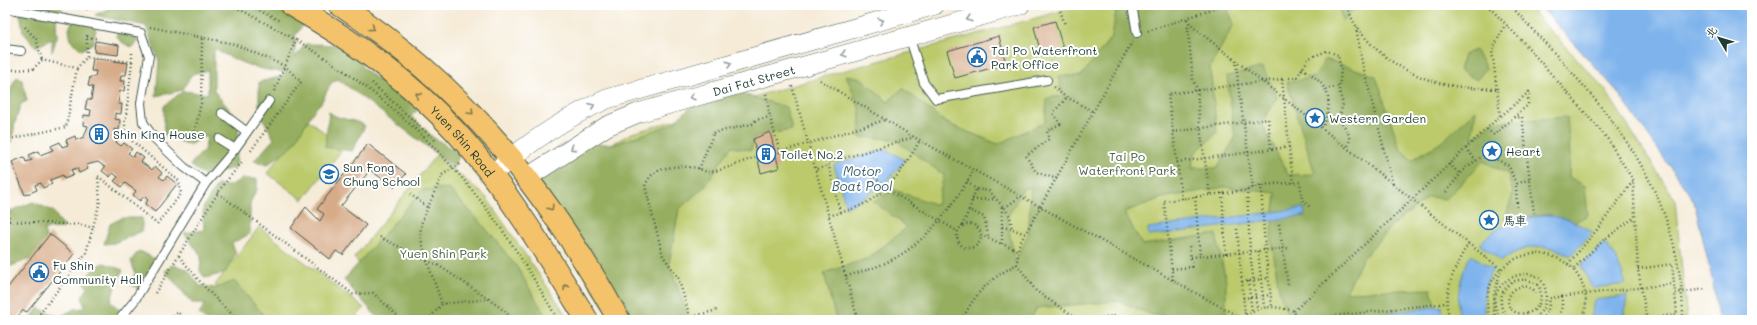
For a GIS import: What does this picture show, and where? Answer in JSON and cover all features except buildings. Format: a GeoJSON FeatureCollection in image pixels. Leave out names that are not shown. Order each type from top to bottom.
{"type":"FeatureCollection","features":[{"type":"Feature","properties":{"kind":"main road"},"geometry":{"type":"LineString","coordinates":[[340,5],[405,52],[431,74],[456,97],[512,157],[525,179],[576,246],[619,320]]}},
{"type":"Feature","properties":{"kind":"main road","name":"Yuen Shin Road"},"geometry":{"type":"LineString","coordinates":[[288,14],[353,44],[401,81],[455,131],[464,161],[491,175],[509,194],[587,320]]}},
{"type":"Feature","properties":{"kind":"street","name":"Dai Fat Street"},"geometry":{"type":"LineString","coordinates":[[491,175],[512,157],[573,115],[607,99],[935,5]]}},
{"type":"Feature","properties":{"kind":"street","name":"Dai Fat Street"},"geometry":{"type":"LineString","coordinates":[[525,179],[607,126],[638,113],[1020,5]]}},
{"type":"Feature","properties":{"kind":"lane"},"geometry":{"type":"LineString","coordinates":[[1132,5],[1137,33]]}},
{"type":"Feature","properties":{"kind":"lane"},"geometry":{"type":"LineString","coordinates":[[5,9],[141,33],[149,56],[141,103],[144,122],[154,138],[184,167],[206,183]]}},
{"type":"Feature","properties":{"kind":"lane"},"geometry":{"type":"LineString","coordinates":[[909,36],[924,83],[936,99],[1047,80]]}},
{"type":"Feature","properties":{"kind":"lane"},"geometry":{"type":"LineString","coordinates":[[5,49],[20,51]]}},
{"type":"Feature","properties":{"kind":"lane"},"geometry":{"type":"LineString","coordinates":[[119,320],[134,300],[206,183],[235,149],[269,100]]}},
{"type":"Feature","properties":{"kind":"lane"},"geometry":{"type":"LineString","coordinates":[[222,113],[247,132]]}},
{"type":"Feature","properties":{"kind":"lane"},"geometry":{"type":"LineString","coordinates":[[220,139],[235,149]]}},
{"type":"Feature","properties":{"kind":"path"},"geometry":{"type":"LineString","coordinates":[[232,5],[327,58],[374,94],[421,135],[453,168],[486,208],[533,276],[558,320]]}},
{"type":"Feature","properties":{"kind":"path"},"geometry":{"type":"LineString","coordinates":[[249,5],[288,14]]}},
{"type":"Feature","properties":{"kind":"path"},"geometry":{"type":"LineString","coordinates":[[1079,320],[1036,291],[1017,264],[1020,245],[1137,33],[1151,31],[1187,19],[1218,6],[1226,5]]}},
{"type":"Feature","properties":{"kind":"path"},"geometry":{"type":"LineString","coordinates":[[1346,5],[1356,26],[1375,48],[1399,67],[1421,76],[1454,86],[1497,89]]}},
{"type":"Feature","properties":{"kind":"path"},"geometry":{"type":"LineString","coordinates":[[1487,5],[1525,44],[1607,138],[1633,180],[1638,270],[1647,320],[1676,314],[1676,293],[1672,264],[1638,270]]}},
{"type":"Feature","properties":{"kind":"path"},"geometry":{"type":"LineString","coordinates":[[1510,5],[1593,95],[1611,118],[1642,164],[1659,200],[1672,238],[1682,292],[1683,320]]}},
{"type":"Feature","properties":{"kind":"path"},"geometry":{"type":"LineString","coordinates":[[1059,7],[1065,25]]}},
{"type":"Feature","properties":{"kind":"path"},"geometry":{"type":"LineString","coordinates":[[82,10],[95,13]]}},
{"type":"Feature","properties":{"kind":"path"},"geometry":{"type":"LineString","coordinates":[[1187,19],[1193,27],[1501,269]]}},
{"type":"Feature","properties":{"kind":"path"},"geometry":{"type":"LineString","coordinates":[[1187,19],[1193,80],[1197,89],[1200,128],[1210,195]]}},
{"type":"Feature","properties":{"kind":"path"},"geometry":{"type":"LineString","coordinates":[[1500,116],[1492,51],[1505,25]]}},
{"type":"Feature","properties":{"kind":"path"},"geometry":{"type":"LineString","coordinates":[[148,26],[234,44],[285,66],[301,82],[218,194],[179,256],[199,282],[219,303],[239,320]]}},
{"type":"Feature","properties":{"kind":"path"},"geometry":{"type":"LineString","coordinates":[[1356,26],[1362,62],[1393,185]]}},
{"type":"Feature","properties":{"kind":"path"},"geometry":{"type":"LineString","coordinates":[[25,28],[36,39],[42,60]]}},
{"type":"Feature","properties":{"kind":"path"},"geometry":{"type":"LineString","coordinates":[[193,139],[201,103],[202,38]]}},
{"type":"Feature","properties":{"kind":"path"},"geometry":{"type":"LineString","coordinates":[[269,100],[296,40]]}},
{"type":"Feature","properties":{"kind":"path"},"geometry":{"type":"LineString","coordinates":[[1182,198],[1168,94],[1297,77],[1309,58],[1327,51],[1338,55],[1341,69],[1340,86],[1338,91],[1343,104],[1339,119],[1348,131],[1350,143],[1347,148]]}},
{"type":"Feature","properties":{"kind":"path"},"geometry":{"type":"LineString","coordinates":[[35,320],[86,253],[94,228],[100,201],[98,176],[157,224],[181,194],[179,181],[124,134],[132,53]]}},
{"type":"Feature","properties":{"kind":"path"},"geometry":{"type":"LineString","coordinates":[[5,140],[66,126],[77,68],[88,57],[132,62]]}},
{"type":"Feature","properties":{"kind":"path"},"geometry":{"type":"LineString","coordinates":[[42,60],[77,68]]}},
{"type":"Feature","properties":{"kind":"path"},"geometry":{"type":"LineString","coordinates":[[5,70],[33,69],[42,60]]}},
{"type":"Feature","properties":{"kind":"path"},"geometry":{"type":"LineString","coordinates":[[1236,60],[1253,188]]}},
{"type":"Feature","properties":{"kind":"path"},"geometry":{"type":"LineString","coordinates":[[1302,68],[1320,80],[1329,97],[1328,114],[1322,128]]}},
{"type":"Feature","properties":{"kind":"path"},"geometry":{"type":"LineString","coordinates":[[1282,79],[1293,183]]}},
{"type":"Feature","properties":{"kind":"path"},"geometry":{"type":"LineString","coordinates":[[368,80],[441,145]]}},
{"type":"Feature","properties":{"kind":"path"},"geometry":{"type":"LineString","coordinates":[[819,80],[914,137],[1173,280],[1240,319],[1252,311],[1264,307],[1272,306],[1294,310]]}},
{"type":"Feature","properties":{"kind":"path"},"geometry":{"type":"LineString","coordinates":[[1047,80],[1067,97],[1094,112]]}},
{"type":"Feature","properties":{"kind":"path"},"geometry":{"type":"LineString","coordinates":[[791,82],[830,216],[858,320]]}},
{"type":"Feature","properties":{"kind":"path"},"geometry":{"type":"LineString","coordinates":[[1325,89],[1340,86]]}},
{"type":"Feature","properties":{"kind":"path"},"geometry":{"type":"LineString","coordinates":[[765,89],[770,117],[780,152],[885,120]]}},
{"type":"Feature","properties":{"kind":"path"},"geometry":{"type":"LineString","coordinates":[[1294,310],[1500,116],[1529,92],[1528,105],[1494,135],[1487,129]]}},
{"type":"Feature","properties":{"kind":"path"},"geometry":{"type":"LineString","coordinates":[[1057,179],[1036,172],[1026,156],[1049,139],[1047,131],[1060,124],[1053,113],[1067,97]]}},
{"type":"Feature","properties":{"kind":"path"},"geometry":{"type":"LineString","coordinates":[[1513,118],[1522,116],[1534,213]]}},
{"type":"Feature","properties":{"kind":"path"},"geometry":{"type":"LineString","coordinates":[[699,169],[714,133],[752,124],[756,120],[770,117]]}},
{"type":"Feature","properties":{"kind":"path"},"geometry":{"type":"LineString","coordinates":[[1173,132],[1268,119],[1271,149]]}},
{"type":"Feature","properties":{"kind":"path"},"geometry":{"type":"LineString","coordinates":[[840,212],[828,163],[914,137]]}},
{"type":"Feature","properties":{"kind":"path"},"geometry":{"type":"LineString","coordinates":[[830,216],[857,207],[877,196],[900,172],[920,140]]}},
{"type":"Feature","properties":{"kind":"path"},"geometry":{"type":"LineString","coordinates":[[1177,162],[1289,147]]}},
{"type":"Feature","properties":{"kind":"path"},"geometry":{"type":"LineString","coordinates":[[1466,148],[1476,161]]}},
{"type":"Feature","properties":{"kind":"path"},"geometry":{"type":"LineString","coordinates":[[1446,192],[1466,167],[1486,154],[1509,166],[1516,184],[1517,207]]}},
{"type":"Feature","properties":{"kind":"path"},"geometry":{"type":"LineString","coordinates":[[690,317],[678,277],[663,256],[645,186],[648,178],[654,172],[672,167],[699,169],[707,172],[756,157]]}},
{"type":"Feature","properties":{"kind":"path"},"geometry":{"type":"LineString","coordinates":[[442,304],[427,261],[420,235],[422,221],[442,175],[464,161]]}},
{"type":"Feature","properties":{"kind":"path"},"geometry":{"type":"LineString","coordinates":[[1449,164],[1460,174]]}},
{"type":"Feature","properties":{"kind":"path"},"geometry":{"type":"LineString","coordinates":[[5,165],[8,170],[8,220],[5,229]]}},
{"type":"Feature","properties":{"kind":"path"},"geometry":{"type":"LineString","coordinates":[[816,169],[829,166]]}},
{"type":"Feature","properties":{"kind":"path"},"geometry":{"type":"LineString","coordinates":[[846,276],[880,266],[902,253],[928,233],[950,209],[974,170]]}},
{"type":"Feature","properties":{"kind":"path"},"geometry":{"type":"LineString","coordinates":[[872,174],[886,188],[957,231]]}},
{"type":"Feature","properties":{"kind":"path"},"geometry":{"type":"LineString","coordinates":[[1516,184],[1530,179]]}},
{"type":"Feature","properties":{"kind":"path"},"geometry":{"type":"LineString","coordinates":[[1568,264],[1596,231],[1633,180]]}},
{"type":"Feature","properties":{"kind":"path"},"geometry":{"type":"LineString","coordinates":[[967,182],[976,189],[989,191],[1010,216],[1012,229]]}},
{"type":"Feature","properties":{"kind":"path"},"geometry":{"type":"LineString","coordinates":[[1173,280],[1168,224],[1164,201],[1247,190],[1261,185],[1300,182],[1302,200],[1311,208]]}},
{"type":"Feature","properties":{"kind":"path"},"geometry":{"type":"LineString","coordinates":[[1261,185],[1265,250],[1272,306]]}},
{"type":"Feature","properties":{"kind":"path"},"geometry":{"type":"LineString","coordinates":[[962,226],[968,224],[974,225],[979,229],[981,235],[980,242],[976,247],[970,249],[963,248],[958,244],[956,238],[957,231],[962,226],[976,189]]}},
{"type":"Feature","properties":{"kind":"path"},"geometry":{"type":"LineString","coordinates":[[1247,190],[1250,252],[1257,309]]}},
{"type":"Feature","properties":{"kind":"path"},"geometry":{"type":"LineString","coordinates":[[1222,193],[1226,254]]}},
{"type":"Feature","properties":{"kind":"path"},"geometry":{"type":"LineString","coordinates":[[218,194],[353,294],[373,292],[402,320]]}},
{"type":"Feature","properties":{"kind":"path"},"geometry":{"type":"LineString","coordinates":[[410,194],[427,207]]}},
{"type":"Feature","properties":{"kind":"path"},"geometry":{"type":"LineString","coordinates":[[1003,207],[1022,196]]}},
{"type":"Feature","properties":{"kind":"path"},"geometry":{"type":"LineString","coordinates":[[1194,197],[1200,256]]}},
{"type":"Feature","properties":{"kind":"path"},"geometry":{"type":"LineString","coordinates":[[972,200],[996,199]]}},
{"type":"Feature","properties":{"kind":"path"},"geometry":{"type":"LineString","coordinates":[[1002,244],[1003,207]]}},
{"type":"Feature","properties":{"kind":"path"},"geometry":{"type":"LineString","coordinates":[[969,210],[984,217],[989,239]]}},
{"type":"Feature","properties":{"kind":"path"},"geometry":{"type":"LineString","coordinates":[[1573,269],[1605,240],[1636,217]]}},
{"type":"Feature","properties":{"kind":"path"},"geometry":{"type":"LineString","coordinates":[[8,220],[82,225],[94,228]]}},
{"type":"Feature","properties":{"kind":"path"},"geometry":{"type":"LineString","coordinates":[[1279,224],[1288,286]]}},
{"type":"Feature","properties":{"kind":"path"},"geometry":{"type":"LineString","coordinates":[[1002,227],[1026,234]]}},
{"type":"Feature","properties":{"kind":"path"},"geometry":{"type":"LineString","coordinates":[[1237,229],[1245,315]]}},
{"type":"Feature","properties":{"kind":"path"},"geometry":{"type":"LineString","coordinates":[[981,235],[1019,251]]}},
{"type":"Feature","properties":{"kind":"path"},"geometry":{"type":"LineString","coordinates":[[380,237],[427,261],[436,264],[506,312],[512,320]]}},
{"type":"Feature","properties":{"kind":"path"},"geometry":{"type":"LineString","coordinates":[[1450,320],[1446,303],[1452,276],[1468,244]]}},
{"type":"Feature","properties":{"kind":"path"},"geometry":{"type":"LineString","coordinates":[[1172,268],[1192,267],[1189,245]]}},
{"type":"Feature","properties":{"kind":"path"},"geometry":{"type":"LineString","coordinates":[[1191,257],[1288,248]]}},
{"type":"Feature","properties":{"kind":"path"},"geometry":{"type":"LineString","coordinates":[[1258,251],[1264,307]]}},
{"type":"Feature","properties":{"kind":"path"},"geometry":{"type":"LineString","coordinates":[[1491,320],[1488,308],[1488,295],[1493,280],[1501,269],[1517,257],[1534,253],[1549,254],[1568,264],[1580,278],[1585,289],[1586,301],[1582,320]]}},
{"type":"Feature","properties":{"kind":"path"},"geometry":{"type":"LineString","coordinates":[[962,320],[978,294],[993,277],[1017,264]]}},
{"type":"Feature","properties":{"kind":"path"},"geometry":{"type":"LineString","coordinates":[[1498,320],[1494,313],[1492,298],[1501,269]]}},
{"type":"Feature","properties":{"kind":"path"},"geometry":{"type":"LineString","coordinates":[[1503,320],[1496,304],[1498,289],[1511,276],[1524,274],[1538,278],[1545,287],[1545,302],[1540,314],[1532,320]]}},
{"type":"Feature","properties":{"kind":"path"},"geometry":{"type":"LineString","coordinates":[[1242,282],[1269,278]]}},
{"type":"Feature","properties":{"kind":"path"},"geometry":{"type":"LineString","coordinates":[[1248,280],[1252,311]]}},
{"type":"Feature","properties":{"kind":"path"},"geometry":{"type":"LineString","coordinates":[[1512,320],[1504,313],[1501,301],[1504,290],[1508,285],[1519,280],[1528,280],[1539,286],[1541,301],[1533,313],[1525,317],[1516,314],[1509,307],[1508,302],[1513,290],[1521,286],[1526,286],[1535,291],[1536,296]]}},
{"type":"Feature","properties":{"kind":"path"},"geometry":{"type":"LineString","coordinates":[[1542,320],[1548,310],[1550,298],[1673,284]]}},
{"type":"Feature","properties":{"kind":"path"},"geometry":{"type":"LineString","coordinates":[[1676,293],[1706,289]]}},
{"type":"Feature","properties":{"kind":"path"},"geometry":{"type":"LineString","coordinates":[[1243,298],[1271,295]]}},
{"type":"Feature","properties":{"kind":"path"},"geometry":{"type":"LineString","coordinates":[[1557,320],[1562,306],[1562,296]]}},
{"type":"Feature","properties":{"kind":"path"},"geometry":{"type":"LineString","coordinates":[[429,320],[442,304],[488,299]]}},
{"type":"Feature","properties":{"kind":"path"},"geometry":{"type":"LineString","coordinates":[[1300,320],[1446,303]]}},
{"type":"Feature","properties":{"kind":"path"},"geometry":{"type":"LineString","coordinates":[[681,320],[717,310]]}},
{"type":"Feature","properties":{"kind":"path"},"geometry":{"type":"LineString","coordinates":[[1294,310],[1296,320]]}},
{"type":"Feature","properties":{"kind":"path"},"geometry":{"type":"LineString","coordinates":[[166,320],[178,312],[184,320]]}},
{"type":"Feature","properties":{"kind":"path"},"geometry":{"type":"LineString","coordinates":[[1094,320],[1113,316],[1128,320]]}},
{"type":"Feature","properties":{"kind":"green space"},"geometry":{"type":"Polygon","coordinates":[[[16,5],[63,5],[56,21],[57,37],[52,52],[52,39],[36,47],[23,32],[21,18],[16,5]]]}},
{"type":"Feature","properties":{"kind":"green space"},"geometry":{"type":"Polygon","coordinates":[[[116,5],[287,5],[309,16],[295,36],[295,58],[305,44],[346,45],[373,54],[361,66],[376,79],[389,66],[423,105],[411,116],[434,138],[460,154],[454,167],[338,79],[331,83],[321,103],[314,110],[293,145],[267,165],[254,161],[274,139],[259,111],[259,82],[283,76],[286,72],[257,68],[214,49],[214,91],[239,121],[236,167],[205,176],[190,165],[205,149],[207,135],[189,145],[164,135],[164,106],[183,91],[208,94],[208,70],[192,74],[182,90],[156,96],[159,61],[146,26],[95,15],[116,5]]]}},
{"type":"Feature","properties":{"kind":"green space","name":"Tai Po Waterfront Park"},"geometry":{"type":"Polygon","coordinates":[[[1083,5],[1527,5],[1604,88],[1675,200],[1687,320],[652,320],[592,155],[632,133],[835,73],[1083,5]]]}},
{"type":"Feature","properties":{"kind":"green space"},"geometry":{"type":"Polygon","coordinates":[[[1117,5],[1226,5],[1234,24],[1210,67],[1217,133],[1194,154],[1192,168],[1217,168],[1235,138],[1227,76],[1263,67],[1277,97],[1262,124],[1288,175],[1315,174],[1287,82],[1315,77],[1325,59],[1376,76],[1400,149],[1412,160],[1443,141],[1476,110],[1472,138],[1496,122],[1567,117],[1570,155],[1569,177],[1585,186],[1588,215],[1552,235],[1551,214],[1505,219],[1513,193],[1508,174],[1483,161],[1446,199],[1429,197],[1391,226],[1363,258],[1346,292],[1431,289],[1439,320],[1289,320],[1279,290],[1271,237],[1276,193],[1224,187],[1162,198],[1124,212],[1142,245],[1216,234],[1226,281],[1226,316],[1153,315],[1118,301],[1037,308],[1030,320],[836,320],[824,273],[869,258],[907,227],[873,201],[894,190],[937,205],[944,175],[894,139],[859,137],[860,110],[846,75],[861,78],[888,102],[903,88],[946,123],[998,144],[1045,122],[1047,98],[1063,96],[1058,76],[1081,76],[1112,36],[1117,5]],[[1031,188],[1023,189],[1007,218],[1015,263],[1028,235],[1031,188]]]}},
{"type":"Feature","properties":{"kind":"green space"},"geometry":{"type":"Polygon","coordinates":[[[1338,5],[1357,5],[1343,22],[1338,5]]]}},
{"type":"Feature","properties":{"kind":"green space"},"geometry":{"type":"Polygon","coordinates":[[[74,17],[82,17],[96,29],[93,43],[82,50],[71,41],[69,29],[74,17]]]}},
{"type":"Feature","properties":{"kind":"green space"},"geometry":{"type":"Polygon","coordinates":[[[121,26],[131,27],[138,41],[132,48],[120,41],[116,35],[121,26]]]}},
{"type":"Feature","properties":{"kind":"green space"},"geometry":{"type":"Polygon","coordinates":[[[1475,50],[1486,68],[1477,80],[1459,70],[1464,55],[1475,50]]]}},
{"type":"Feature","properties":{"kind":"green space"},"geometry":{"type":"Polygon","coordinates":[[[17,77],[22,80],[27,101],[21,104],[15,123],[12,141],[5,145],[5,118],[7,101],[12,85],[17,77]]]}},
{"type":"Feature","properties":{"kind":"green space"},"geometry":{"type":"Polygon","coordinates":[[[729,90],[786,107],[792,130],[755,136],[751,150],[731,147],[704,187],[679,209],[669,264],[690,320],[611,320],[529,180],[562,144],[615,144],[672,124],[697,101],[729,90]]]}},
{"type":"Feature","properties":{"kind":"green space"},"geometry":{"type":"Polygon","coordinates":[[[329,112],[337,117],[361,123],[365,126],[352,151],[325,147],[329,112]]]}},
{"type":"Feature","properties":{"kind":"green space"},"geometry":{"type":"Polygon","coordinates":[[[308,120],[344,147],[303,200],[267,173],[308,120]]]}},
{"type":"Feature","properties":{"kind":"green space","name":"Yuen Shin Park"},"geometry":{"type":"Polygon","coordinates":[[[436,155],[486,197],[570,320],[409,320],[354,258],[436,155]]]}},
{"type":"Feature","properties":{"kind":"green space"},"geometry":{"type":"Polygon","coordinates":[[[242,179],[257,179],[257,189],[250,203],[250,234],[232,243],[236,253],[225,273],[205,278],[200,271],[201,256],[184,233],[204,230],[203,208],[217,185],[229,186],[242,179]]]}},
{"type":"Feature","properties":{"kind":"green space","name":"Yuen Shin Park"},"geometry":{"type":"Polygon","coordinates":[[[448,188],[483,225],[517,267],[548,320],[372,320],[376,316],[344,280],[422,190],[448,188]]]}},
{"type":"Feature","properties":{"kind":"green space"},"geometry":{"type":"Polygon","coordinates":[[[33,202],[53,211],[64,228],[44,229],[47,243],[36,257],[5,268],[5,213],[33,202]]]}},
{"type":"Feature","properties":{"kind":"green space"},"geometry":{"type":"Polygon","coordinates":[[[122,218],[142,218],[142,231],[114,243],[104,244],[110,224],[122,218]]]}},
{"type":"Feature","properties":{"kind":"green space"},"geometry":{"type":"Polygon","coordinates":[[[259,227],[364,308],[354,320],[259,320],[215,285],[259,227]]]}},
{"type":"Feature","properties":{"kind":"green space"},"geometry":{"type":"Polygon","coordinates":[[[142,252],[155,259],[155,273],[144,275],[145,290],[131,285],[135,273],[131,261],[137,253],[142,252]]]}},
{"type":"Feature","properties":{"kind":"green space"},"geometry":{"type":"Polygon","coordinates":[[[104,263],[123,270],[115,286],[111,302],[124,314],[121,320],[30,320],[38,308],[60,317],[74,309],[85,308],[82,297],[88,288],[83,282],[94,268],[104,263]]]}},
{"type":"Feature","properties":{"kind":"green space"},"geometry":{"type":"Polygon","coordinates":[[[173,265],[187,269],[200,286],[216,288],[234,281],[268,320],[206,320],[199,315],[205,303],[192,303],[165,271],[173,265]]]}},
{"type":"Feature","properties":{"kind":"water"},"geometry":{"type":"Polygon","coordinates":[[[1539,5],[1752,5],[1752,320],[1718,320],[1713,283],[1694,201],[1617,91],[1539,5]]]}},
{"type":"Feature","properties":{"kind":"water","name":"Motor Boat Pool"},"geometry":{"type":"Polygon","coordinates":[[[885,149],[905,160],[878,188],[846,207],[834,165],[885,149]]]}},
{"type":"Feature","properties":{"kind":"water"},"geometry":{"type":"Polygon","coordinates":[[[1304,208],[1305,216],[1149,236],[1148,228],[1304,208]]]}},
{"type":"Feature","properties":{"kind":"water"},"geometry":{"type":"Polygon","coordinates":[[[1546,215],[1568,219],[1593,232],[1570,256],[1552,248],[1535,247],[1518,251],[1501,261],[1479,244],[1495,231],[1510,223],[1526,218],[1546,215]]]}},
{"type":"Feature","properties":{"kind":"water"},"geometry":{"type":"Polygon","coordinates":[[[1605,243],[1616,257],[1626,284],[1592,288],[1581,265],[1605,243]]]}},
{"type":"Feature","properties":{"kind":"water"},"geometry":{"type":"Polygon","coordinates":[[[1471,255],[1493,269],[1487,281],[1484,294],[1486,320],[1460,320],[1458,295],[1461,279],[1471,255]]]}},
{"type":"Feature","properties":{"kind":"water"},"geometry":{"type":"Polygon","coordinates":[[[1627,296],[1624,320],[1591,320],[1594,300],[1627,296]]]}},
{"type":"Feature","properties":{"kind":"water"},"geometry":{"type":"Polygon","coordinates":[[[1442,306],[1443,317],[1416,320],[1336,320],[1442,306]]]}},
{"type":"Feature","properties":{"kind":"place","name":"Tai Po Waterfront Park Office"},"geometry":{"type":"Point","coordinates":[977,57]}},
{"type":"Feature","properties":{"kind":"place","name":"Western Garden"},"geometry":{"type":"Point","coordinates":[1315,118]}},
{"type":"Feature","properties":{"kind":"place","name":"Shin King House"},"geometry":{"type":"Point","coordinates":[99,134]}},
{"type":"Feature","properties":{"kind":"place","name":"Heart"},"geometry":{"type":"Point","coordinates":[1492,151]}},
{"type":"Feature","properties":{"kind":"place","name":"Toilet No.2"},"geometry":{"type":"Point","coordinates":[766,154]}},
{"type":"Feature","properties":{"kind":"place","name":"Sun Fong Chung School"},"geometry":{"type":"Point","coordinates":[329,174]}},
{"type":"Feature","properties":{"kind":"place","name":"馬車"},"geometry":{"type":"Point","coordinates":[1489,220]}},
{"type":"Feature","properties":{"kind":"place","name":"Fu Shin Community Hall"},"geometry":{"type":"Point","coordinates":[39,272]}}]}
